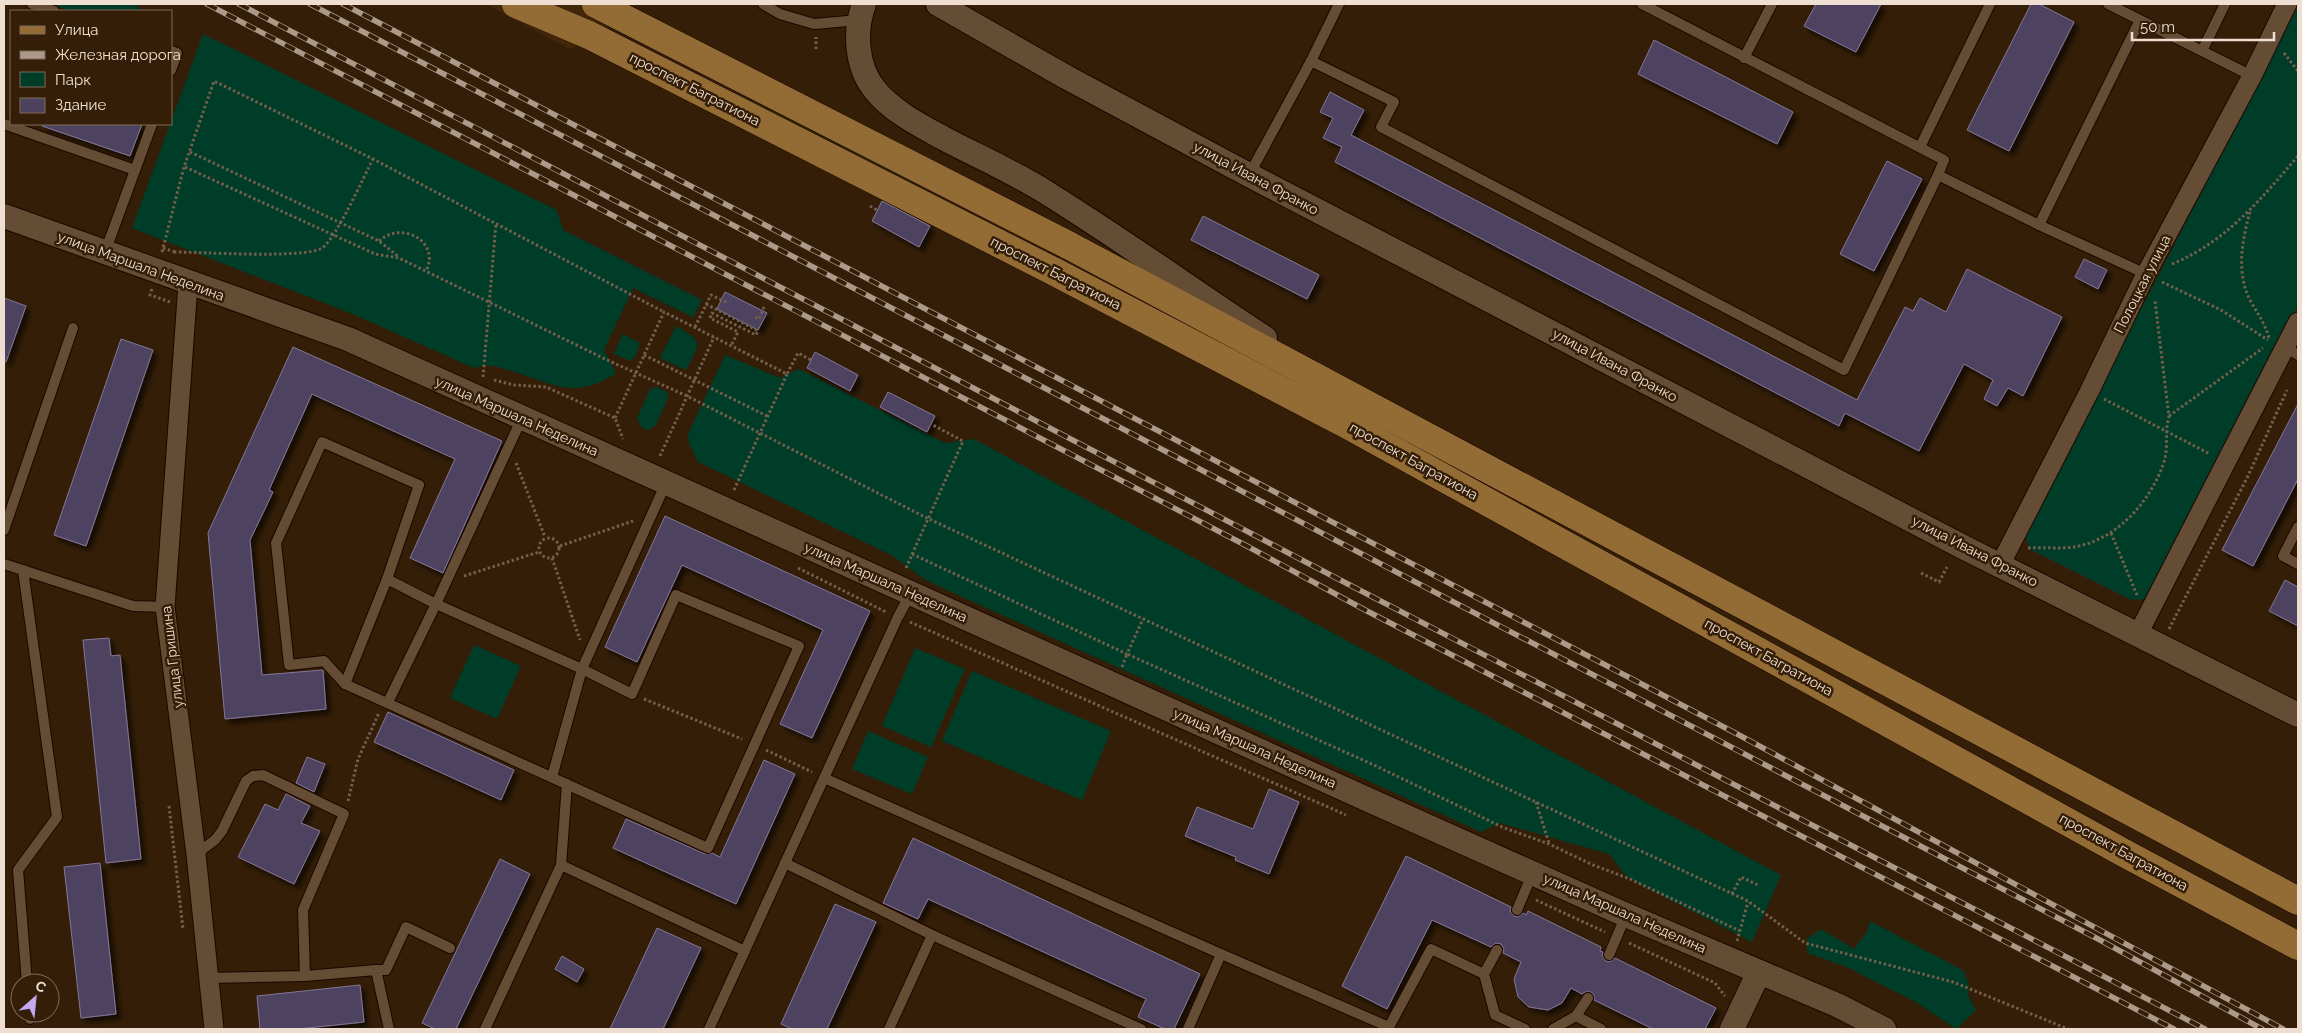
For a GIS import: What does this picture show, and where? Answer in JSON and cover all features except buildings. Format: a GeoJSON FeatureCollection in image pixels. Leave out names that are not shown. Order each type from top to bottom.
{"type":"FeatureCollection","features":[{"type":"Feature","properties":{"kind":"main road","name":"проспект Багратиона"},"geometry":{"type":"LineString","coordinates":[[516,4],[589,34],[1344,422],[2124,853],[2298,946]]}},
{"type":"Feature","properties":{"kind":"main road","name":"проспект Багратиона"},"geometry":{"type":"LineString","coordinates":[[596,4],[1068,245],[2298,901]]}},
{"type":"Feature","properties":{"kind":"street","name":"улица Ивана Франко"},"geometry":{"type":"LineString","coordinates":[[938,4],[1066,77],[1249,175],[2000,565],[2298,715]]}},
{"type":"Feature","properties":{"kind":"street","name":"Полоцкая улица"},"geometry":{"type":"LineString","coordinates":[[2000,565],[2089,392],[2146,274],[2252,76],[2287,4]]}},
{"type":"Feature","properties":{"kind":"street"},"geometry":{"type":"LineString","coordinates":[[862,12],[859,49],[866,79],[876,92],[896,110],[921,126],[1046,192],[1359,399]]}},
{"type":"Feature","properties":{"kind":"street","name":"улица Маршала Неделина"},"geometry":{"type":"LineString","coordinates":[[4,216],[188,284],[348,339],[1626,915],[1837,1005],[1884,1029]]}},
{"type":"Feature","properties":{"kind":"street","name":"улица Гришина"},"geometry":{"type":"LineString","coordinates":[[188,284],[166,570],[165,607],[196,854],[214,1029]]}},
{"type":"Feature","properties":{"kind":"street"},"geometry":{"type":"LineString","coordinates":[[2138,634],[2298,322]]}},
{"type":"Feature","properties":{"kind":"street"},"geometry":{"type":"LineString","coordinates":[[1732,1029],[1759,972]]}},
{"type":"Feature","properties":{"kind":"lane"},"geometry":{"type":"LineString","coordinates":[[32,4],[51,10]]}},
{"type":"Feature","properties":{"kind":"lane"},"geometry":{"type":"LineString","coordinates":[[763,4],[780,14],[814,24],[862,12]]}},
{"type":"Feature","properties":{"kind":"lane"},"geometry":{"type":"LineString","coordinates":[[1249,175],[1311,61],[1339,4]]}},
{"type":"Feature","properties":{"kind":"lane"},"geometry":{"type":"LineString","coordinates":[[1311,61],[1394,102],[1381,127],[1844,370],[1944,160],[1642,4]]}},
{"type":"Feature","properties":{"kind":"lane"},"geometry":{"type":"LineString","coordinates":[[1744,58],[1772,4]]}},
{"type":"Feature","properties":{"kind":"lane"},"geometry":{"type":"LineString","coordinates":[[1920,147],[1990,4]]}},
{"type":"Feature","properties":{"kind":"lane"},"geometry":{"type":"LineString","coordinates":[[2108,4],[2119,6],[2140,20],[2252,76]]}},
{"type":"Feature","properties":{"kind":"lane"},"geometry":{"type":"LineString","coordinates":[[2202,51],[2225,4]]}},
{"type":"Feature","properties":{"kind":"lane"},"geometry":{"type":"LineString","coordinates":[[2039,225],[2140,20]]}},
{"type":"Feature","properties":{"kind":"lane"},"geometry":{"type":"LineString","coordinates":[[172,51],[178,53],[172,68]]}},
{"type":"Feature","properties":{"kind":"lane"},"geometry":{"type":"LineString","coordinates":[[4,124],[135,170]]}},
{"type":"Feature","properties":{"kind":"lane"},"geometry":{"type":"LineString","coordinates":[[105,253],[152,125]]}},
{"type":"Feature","properties":{"kind":"lane"},"geometry":{"type":"LineString","coordinates":[[1938,175],[2039,225],[2146,274]]}},
{"type":"Feature","properties":{"kind":"lane"},"geometry":{"type":"LineString","coordinates":[[4,530],[73,328]]}},
{"type":"Feature","properties":{"kind":"lane"},"geometry":{"type":"LineString","coordinates":[[386,701],[436,604],[522,418]]}},
{"type":"Feature","properties":{"kind":"lane"},"geometry":{"type":"LineString","coordinates":[[345,684],[387,579],[420,485],[322,442],[276,543],[289,665],[324,661],[345,684],[708,848],[799,646],[676,595],[632,694],[584,664],[436,604],[387,579]]}},
{"type":"Feature","properties":{"kind":"lane"},"geometry":{"type":"LineString","coordinates":[[552,777],[584,664],[666,483]]}},
{"type":"Feature","properties":{"kind":"lane"},"geometry":{"type":"LineString","coordinates":[[2298,527],[2283,556],[2298,564]]}},
{"type":"Feature","properties":{"kind":"lane"},"geometry":{"type":"LineString","coordinates":[[4,564],[133,606],[165,607]]}},
{"type":"Feature","properties":{"kind":"lane"},"geometry":{"type":"LineString","coordinates":[[23,570],[57,817],[18,870],[26,973]]}},
{"type":"Feature","properties":{"kind":"lane"},"geometry":{"type":"LineString","coordinates":[[710,1029],[898,617],[904,590]]}},
{"type":"Feature","properties":{"kind":"lane"},"geometry":{"type":"LineString","coordinates":[[196,854],[215,840],[222,831],[246,782],[254,776],[263,775],[344,814],[303,910],[305,976]]}},
{"type":"Feature","properties":{"kind":"lane"},"geometry":{"type":"LineString","coordinates":[[824,778],[1389,1028],[1431,949],[1484,974]]}},
{"type":"Feature","properties":{"kind":"lane"},"geometry":{"type":"LineString","coordinates":[[485,1029],[561,865],[567,784]]}},
{"type":"Feature","properties":{"kind":"lane"},"geometry":{"type":"LineString","coordinates":[[786,863],[932,935],[1134,1028]]}},
{"type":"Feature","properties":{"kind":"lane"},"geometry":{"type":"LineString","coordinates":[[561,865],[746,950]]}},
{"type":"Feature","properties":{"kind":"lane"},"geometry":{"type":"LineString","coordinates":[[1517,910],[1533,872]]}},
{"type":"Feature","properties":{"kind":"lane"},"geometry":{"type":"LineString","coordinates":[[1609,955],[1626,915]]}},
{"type":"Feature","properties":{"kind":"lane"},"geometry":{"type":"LineString","coordinates":[[209,978],[305,976],[386,970],[406,927],[450,948]]}},
{"type":"Feature","properties":{"kind":"lane"},"geometry":{"type":"LineString","coordinates":[[889,1029],[932,935]]}},
{"type":"Feature","properties":{"kind":"lane"},"geometry":{"type":"LineString","coordinates":[[1497,950],[1484,974],[1495,1015],[1525,1029]]}},
{"type":"Feature","properties":{"kind":"lane"},"geometry":{"type":"LineString","coordinates":[[1188,1029],[1221,954]]}},
{"type":"Feature","properties":{"kind":"lane"},"geometry":{"type":"LineString","coordinates":[[376,970],[390,1029]]}},
{"type":"Feature","properties":{"kind":"lane"},"geometry":{"type":"LineString","coordinates":[[1553,1029],[1576,1016],[1588,998]]}},
{"type":"Feature","properties":{"kind":"lane"},"geometry":{"type":"LineString","coordinates":[[1576,1016],[1601,1029]]}},
{"type":"Feature","properties":{"kind":"path"},"geometry":{"type":"LineString","coordinates":[[816,34],[816,49]]}},
{"type":"Feature","properties":{"kind":"path"},"geometry":{"type":"LineString","coordinates":[[156,272],[184,167],[214,81],[373,159],[664,312],[787,374]]}},
{"type":"Feature","properties":{"kind":"path"},"geometry":{"type":"LineString","coordinates":[[190,152],[379,241],[400,258],[687,396],[929,519],[1748,901],[1805,943],[1953,982],[2068,1029]]}},
{"type":"Feature","properties":{"kind":"path"},"geometry":{"type":"LineString","coordinates":[[2146,274],[2194,255],[2218,239],[2250,212],[2298,156]]}},
{"type":"Feature","properties":{"kind":"path"},"geometry":{"type":"LineString","coordinates":[[172,252],[299,254],[322,248],[333,236],[373,159]]}},
{"type":"Feature","properties":{"kind":"path"},"geometry":{"type":"LineString","coordinates":[[184,167],[375,254],[400,258]]}},
{"type":"Feature","properties":{"kind":"path"},"geometry":{"type":"LineString","coordinates":[[2250,212],[2242,250],[2244,282],[2250,299],[2264,322],[2285,348]]}},
{"type":"Feature","properties":{"kind":"path"},"geometry":{"type":"LineString","coordinates":[[483,377],[496,224]]}},
{"type":"Feature","properties":{"kind":"path"},"geometry":{"type":"LineString","coordinates":[[379,241],[387,234],[399,232],[419,238],[425,245],[429,255],[430,264],[426,271]]}},
{"type":"Feature","properties":{"kind":"path"},"geometry":{"type":"LineString","coordinates":[[2146,274],[2221,310],[2285,348]]}},
{"type":"Feature","properties":{"kind":"path"},"geometry":{"type":"LineString","coordinates":[[2021,548],[2076,547],[2111,533],[2132,515],[2153,487],[2167,449],[2165,429],[2169,417],[2154,298],[2146,274]]}},
{"type":"Feature","properties":{"kind":"path"},"geometry":{"type":"LineString","coordinates":[[695,328],[711,294],[728,303]]}},
{"type":"Feature","properties":{"kind":"path"},"geometry":{"type":"LineString","coordinates":[[706,304],[758,330],[756,336],[712,313],[710,318],[738,332],[731,346]]}},
{"type":"Feature","properties":{"kind":"path"},"geometry":{"type":"LineString","coordinates":[[755,317],[759,319],[764,308]]}},
{"type":"Feature","properties":{"kind":"path"},"geometry":{"type":"LineString","coordinates":[[629,442],[621,438],[615,418],[664,312]]}},
{"type":"Feature","properties":{"kind":"path"},"geometry":{"type":"LineString","coordinates":[[660,456],[714,337]]}},
{"type":"Feature","properties":{"kind":"path"},"geometry":{"type":"LineString","coordinates":[[2169,417],[2285,348]]}},
{"type":"Feature","properties":{"kind":"path"},"geometry":{"type":"LineString","coordinates":[[734,490],[798,353],[811,360]]}},
{"type":"Feature","properties":{"kind":"path"},"geometry":{"type":"LineString","coordinates":[[644,355],[768,417]]}},
{"type":"Feature","properties":{"kind":"path"},"geometry":{"type":"LineString","coordinates":[[474,373],[514,385],[546,388],[615,418]]}},
{"type":"Feature","properties":{"kind":"path"},"geometry":{"type":"LineString","coordinates":[[2174,618],[2248,476],[2287,389]]}},
{"type":"Feature","properties":{"kind":"path"},"geometry":{"type":"LineString","coordinates":[[2099,396],[2165,429],[2226,463]]}},
{"type":"Feature","properties":{"kind":"path"},"geometry":{"type":"LineString","coordinates":[[931,424],[963,442],[912,554],[904,590],[886,612],[1353,818]]}},
{"type":"Feature","properties":{"kind":"path"},"geometry":{"type":"LineString","coordinates":[[509,445],[545,537]]}},
{"type":"Feature","properties":{"kind":"path"},"geometry":{"type":"LineString","coordinates":[[652,452],[668,460]]}},
{"type":"Feature","properties":{"kind":"path"},"geometry":{"type":"LineString","coordinates":[[560,546],[651,515]]}},
{"type":"Feature","properties":{"kind":"path"},"geometry":{"type":"LineString","coordinates":[[2111,533],[2138,597]]}},
{"type":"Feature","properties":{"kind":"path"},"geometry":{"type":"LineString","coordinates":[[545,537],[554,538],[560,546]]}},
{"type":"Feature","properties":{"kind":"path"},"geometry":{"type":"LineString","coordinates":[[545,537],[539,544],[540,552],[545,558],[552,558],[558,554],[560,546]]}},
{"type":"Feature","properties":{"kind":"path"},"geometry":{"type":"LineString","coordinates":[[446,581],[540,552]]}},
{"type":"Feature","properties":{"kind":"path"},"geometry":{"type":"LineString","coordinates":[[912,554],[1128,654],[1374,764],[1502,827],[1549,844],[1593,865],[1630,879],[1740,931]]}},
{"type":"Feature","properties":{"kind":"path"},"geometry":{"type":"LineString","coordinates":[[552,558],[584,664]]}},
{"type":"Feature","properties":{"kind":"path"},"geometry":{"type":"LineString","coordinates":[[1921,573],[1939,582],[1947,567]]}},
{"type":"Feature","properties":{"kind":"path"},"geometry":{"type":"LineString","coordinates":[[1104,707],[1144,619]]}},
{"type":"Feature","properties":{"kind":"path"},"geometry":{"type":"LineString","coordinates":[[632,694],[755,744],[824,778]]}},
{"type":"Feature","properties":{"kind":"path"},"geometry":{"type":"LineString","coordinates":[[344,814],[358,759],[386,701]]}},
{"type":"Feature","properties":{"kind":"path"},"geometry":{"type":"LineString","coordinates":[[1536,801],[1549,844]]}},
{"type":"Feature","properties":{"kind":"path"},"geometry":{"type":"LineString","coordinates":[[1732,894],[1741,877],[1760,886]]}},
{"type":"Feature","properties":{"kind":"path"},"geometry":{"type":"LineString","coordinates":[[1524,895],[1715,984],[1727,998],[1743,1004]]}},
{"type":"Feature","properties":{"kind":"shaded area"},"geometry":{"type":"Polygon","coordinates":[[[486,4],[625,4],[590,52],[579,46],[569,49],[486,4]]]}},
{"type":"Feature","properties":{"kind":"green space"},"geometry":{"type":"Polygon","coordinates":[[[48,4],[134,4],[142,10],[69,10],[48,4]]]}},
{"type":"Feature","properties":{"kind":"green space"},"geometry":{"type":"Polygon","coordinates":[[[2298,6],[2298,306],[2144,599],[2131,600],[2031,550],[2024,535],[2298,6]]]}},
{"type":"Feature","properties":{"kind":"green space"},"geometry":{"type":"Polygon","coordinates":[[[203,34],[557,210],[563,230],[702,300],[693,317],[633,288],[604,350],[616,373],[601,382],[575,388],[562,387],[495,366],[487,365],[474,368],[355,315],[132,228],[170,125],[172,125],[172,119],[203,34]]]}},
{"type":"Feature","properties":{"kind":"green space"},"geometry":{"type":"Polygon","coordinates":[[[676,326],[692,336],[697,344],[697,348],[686,370],[660,358],[676,326]]]}},
{"type":"Feature","properties":{"kind":"green space"},"geometry":{"type":"Polygon","coordinates":[[[623,334],[640,343],[635,357],[630,361],[614,354],[623,334]]]}},
{"type":"Feature","properties":{"kind":"green space"},"geometry":{"type":"Polygon","coordinates":[[[725,355],[780,378],[799,369],[945,443],[974,439],[1781,875],[1752,942],[1628,878],[1609,854],[1500,823],[1481,832],[927,581],[891,555],[698,462],[689,444],[688,434],[725,355]]]}},
{"type":"Feature","properties":{"kind":"green space"},"geometry":{"type":"Polygon","coordinates":[[[657,387],[667,392],[668,398],[656,425],[648,430],[642,428],[637,418],[650,389],[657,387]]]}},
{"type":"Feature","properties":{"kind":"green space"},"geometry":{"type":"Polygon","coordinates":[[[474,645],[521,666],[497,719],[450,698],[474,645]]]}},
{"type":"Feature","properties":{"kind":"green space"},"geometry":{"type":"Polygon","coordinates":[[[915,648],[965,669],[931,747],[882,726],[915,648]]]}},
{"type":"Feature","properties":{"kind":"green space"},"geometry":{"type":"Polygon","coordinates":[[[972,671],[1111,731],[1082,800],[942,741],[972,671]]]}},
{"type":"Feature","properties":{"kind":"green space"},"geometry":{"type":"Polygon","coordinates":[[[868,731],[928,757],[912,794],[852,769],[868,731]]]}},
{"type":"Feature","properties":{"kind":"green space"},"geometry":{"type":"Polygon","coordinates":[[[1870,921],[1964,971],[1969,985],[1968,995],[1976,1010],[1956,1029],[1917,1003],[1849,968],[1807,953],[1807,939],[1821,929],[1854,949],[1867,932],[1870,921]]]}},
{"type":"Feature","properties":{"kind":"railway"},"geometry":{"type":"LineString","coordinates":[[207,4],[1245,545],[1367,611],[2174,1029]]}},
{"type":"Feature","properties":{"kind":"railway"},"geometry":{"type":"LineString","coordinates":[[239,4],[1344,582],[2205,1029]]}},
{"type":"Feature","properties":{"kind":"railway"},"geometry":{"type":"LineString","coordinates":[[310,4],[2100,940],[2262,1029]]}},
{"type":"Feature","properties":{"kind":"railway"},"geometry":{"type":"LineString","coordinates":[[343,4],[1739,735],[2283,1029]]}}]}
